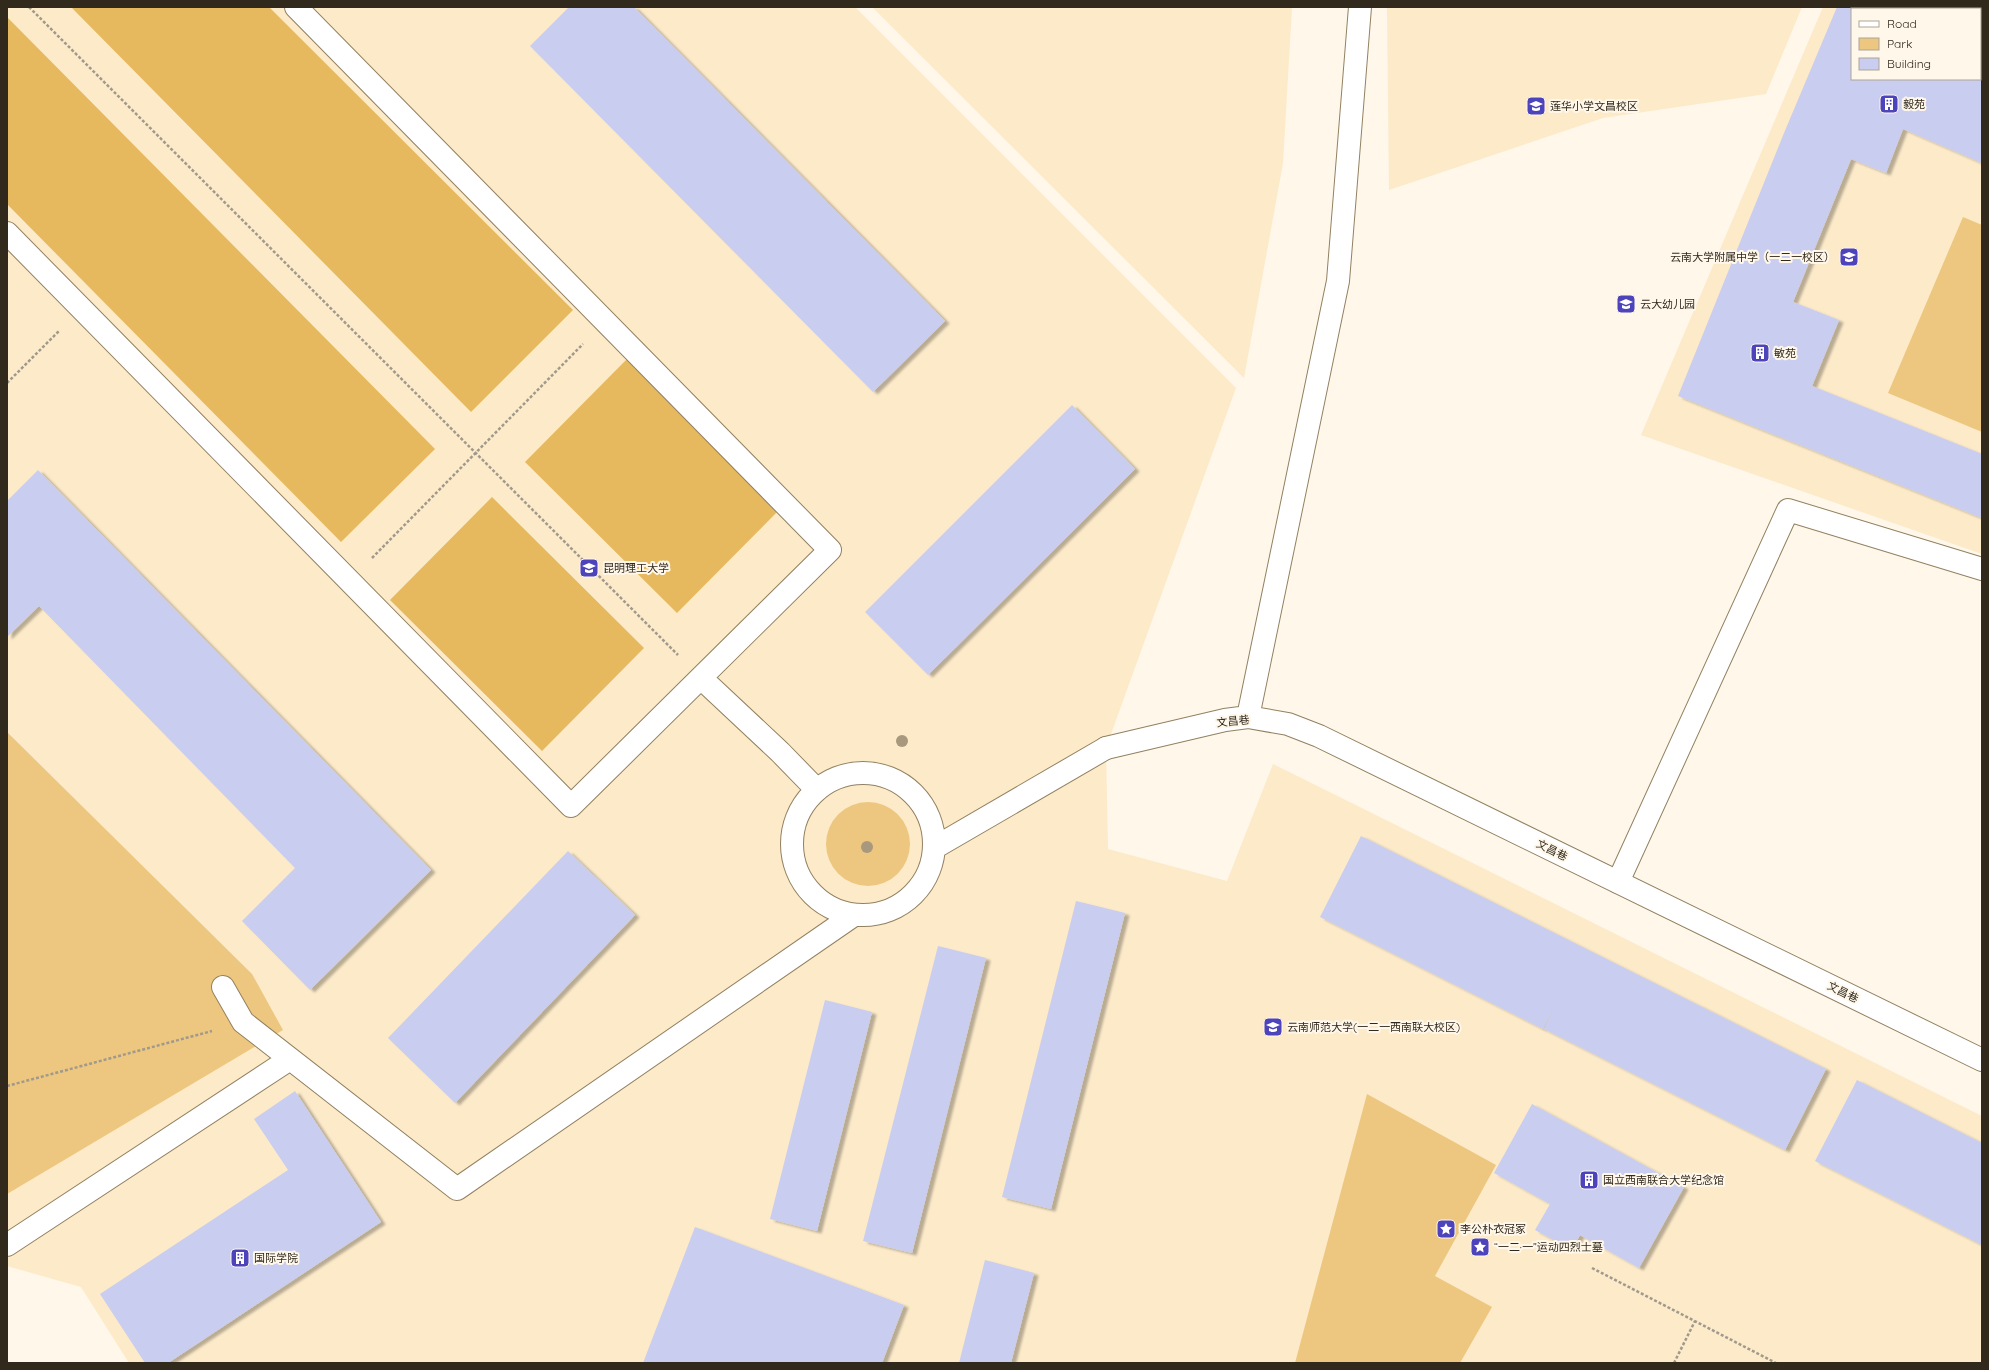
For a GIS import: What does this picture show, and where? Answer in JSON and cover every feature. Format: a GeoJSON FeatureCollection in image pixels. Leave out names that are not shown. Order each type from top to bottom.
{"type":"FeatureCollection","features":[{"type":"Feature","properties":{"kind":"street"},"geometry":{"type":"LineString","coordinates":[[7,233],[571,806],[830,550],[296,7]]}},
{"type":"Feature","properties":{"kind":"street"},"geometry":{"type":"LineString","coordinates":[[1248,717],[1338,281],[1360,7]]}},
{"type":"Feature","properties":{"kind":"street"},"geometry":{"type":"LineString","coordinates":[[1618,882],[1788,510],[1982,569]]}},
{"type":"Feature","properties":{"kind":"street"},"geometry":{"type":"LineString","coordinates":[[701,678],[780,752],[817,790]]}},
{"type":"Feature","properties":{"kind":"street","name":"文昌巷"},"geometry":{"type":"LineString","coordinates":[[934,848],[1106,748],[1225,720],[1248,717],[1288,724],[1319,736],[1982,1060]]}},
{"type":"Feature","properties":{"kind":"street"},"geometry":{"type":"LineString","coordinates":[[861,773],[884,776],[905,786],[922,803],[932,824],[934,848],[929,870],[917,890],[911,896],[899,906],[878,914],[854,915],[832,909],[812,895],[799,876],[792,853],[793,830],[802,808],[817,790],[837,778],[861,773]]}},
{"type":"Feature","properties":{"kind":"street"},"geometry":{"type":"LineString","coordinates":[[223,987],[243,1022],[457,1189],[854,915]]}},
{"type":"Feature","properties":{"kind":"street"},"geometry":{"type":"LineString","coordinates":[[7,1245],[290,1059]]}},
{"type":"Feature","properties":{"kind":"path"},"geometry":{"type":"LineString","coordinates":[[29,7],[701,678]]}},
{"type":"Feature","properties":{"kind":"path"},"geometry":{"type":"LineString","coordinates":[[7,383],[81,308]]}},
{"type":"Feature","properties":{"kind":"path"},"geometry":{"type":"LineString","coordinates":[[349,581],[605,321]]}},
{"type":"Feature","properties":{"kind":"path"},"geometry":{"type":"LineString","coordinates":[[7,1086],[243,1022]]}},
{"type":"Feature","properties":{"kind":"path"},"geometry":{"type":"LineString","coordinates":[[1592,1268],[1776,1363]]}},
{"type":"Feature","properties":{"kind":"path"},"geometry":{"type":"LineString","coordinates":[[1674,1363],[1695,1321]]}},
{"type":"Feature","properties":{"kind":"shaded area","name":"昆明理工大学"},"geometry":{"type":"Polygon","coordinates":[[[7,7],[855,7],[1236,388],[1106,748],[1108,849],[1227,881],[1273,764],[1982,1116],[1982,1363],[129,1363],[81,1287],[7,1266],[7,7]]]}},
{"type":"Feature","properties":{"kind":"shaded area"},"geometry":{"type":"Polygon","coordinates":[[[71,7],[269,7],[573,310],[471,412],[71,7]]]}},
{"type":"Feature","properties":{"kind":"shaded area"},"geometry":{"type":"Polygon","coordinates":[[[872,7],[1292,7],[1283,163],[1244,378],[872,7]]]}},
{"type":"Feature","properties":{"kind":"shaded area","name":"莲华小学文昌校区"},"geometry":{"type":"Polygon","coordinates":[[[1387,7],[1802,7],[1766,94],[1603,118],[1389,190],[1387,7]]]}},
{"type":"Feature","properties":{"kind":"shaded area","name":"云南大学附属中学（一二一校区）"},"geometry":{"type":"Polygon","coordinates":[[[1823,7],[1982,7],[1982,554],[1641,435],[1823,7]]]}},
{"type":"Feature","properties":{"kind":"shaded area"},"geometry":{"type":"Polygon","coordinates":[[[7,17],[435,449],[341,542],[7,204],[7,17]]]}},
{"type":"Feature","properties":{"kind":"shaded area"},"geometry":{"type":"Polygon","coordinates":[[[627,359],[779,510],[677,613],[525,462],[627,359]]]}},
{"type":"Feature","properties":{"kind":"shaded area"},"geometry":{"type":"Polygon","coordinates":[[[492,497],[644,648],[542,751],[390,600],[492,497]]]}},
{"type":"Feature","properties":{"kind":"green space"},"geometry":{"type":"Polygon","coordinates":[[[1963,217],[1982,225],[1982,432],[1888,393],[1963,217]]]}},
{"type":"Feature","properties":{"kind":"green space"},"geometry":{"type":"Polygon","coordinates":[[[7,732],[252,974],[283,1030],[7,1194],[7,732]]]}},
{"type":"Feature","properties":{"kind":"green space"},"geometry":{"type":"Polygon","coordinates":[[[868,802],[884,805],[898,814],[907,828],[910,844],[907,860],[898,874],[884,883],[868,886],[852,883],[838,874],[829,860],[826,844],[829,828],[838,814],[852,805],[868,802]]]}},
{"type":"Feature","properties":{"kind":"green space"},"geometry":{"type":"Polygon","coordinates":[[[1367,1094],[1496,1165],[1435,1276],[1492,1307],[1460,1363],[1295,1363],[1367,1094]]]}},
{"type":"Feature","properties":{"kind":"building"},"geometry":{"type":"Polygon","coordinates":[[[569,7],[634,7],[945,321],[873,392],[530,46],[569,7]]]}},
{"type":"Feature","properties":{"kind":"building","name":"敏苑"},"geometry":{"type":"Polygon","coordinates":[[[1837,7],[1953,7],[1851,8],[1851,80],[1981,80],[1982,37],[1982,163],[1903,129],[1886,173],[1851,159],[1793,302],[1839,320],[1812,386],[1982,454],[1982,518],[1678,396],[1784,133],[1837,7]]]}},
{"type":"Feature","properties":{"kind":"building"},"geometry":{"type":"Polygon","coordinates":[[[1072,405],[1135,469],[928,675],[865,612],[1072,405]]]}},
{"type":"Feature","properties":{"kind":"building"},"geometry":{"type":"Polygon","coordinates":[[[38,470],[431,870],[310,990],[242,921],[295,868],[39,606],[7,637],[7,501],[38,470]]]}},
{"type":"Feature","properties":{"kind":"building"},"geometry":{"type":"Polygon","coordinates":[[[1361,836],[1826,1069],[1785,1150],[1544,1029],[1554,1007],[1543,1029],[1320,917],[1361,836]]]}},
{"type":"Feature","properties":{"kind":"building"},"geometry":{"type":"Polygon","coordinates":[[[568,851],[635,915],[455,1103],[388,1038],[568,851]]]}},
{"type":"Feature","properties":{"kind":"building"},"geometry":{"type":"Polygon","coordinates":[[[1076,901],[1125,913],[1051,1209],[1002,1197],[1076,901]]]}},
{"type":"Feature","properties":{"kind":"building"},"geometry":{"type":"Polygon","coordinates":[[[938,946],[986,958],[912,1253],[863,1241],[938,946]]]}},
{"type":"Feature","properties":{"kind":"building"},"geometry":{"type":"Polygon","coordinates":[[[825,1000],[872,1012],[817,1231],[770,1219],[825,1000]]]}},
{"type":"Feature","properties":{"kind":"building"},"geometry":{"type":"Polygon","coordinates":[[[1857,1080],[1982,1143],[1982,1245],[1815,1161],[1857,1080]]]}},
{"type":"Feature","properties":{"kind":"building","name":"国际学院"},"geometry":{"type":"Polygon","coordinates":[[[295,1091],[381,1222],[168,1363],[145,1363],[100,1294],[288,1170],[254,1119],[295,1091]]]}},
{"type":"Feature","properties":{"kind":"building","name":"国立西南联合大学纪念馆"},"geometry":{"type":"Polygon","coordinates":[[[1532,1104],[1684,1187],[1639,1268],[1580,1235],[1572,1250],[1535,1230],[1550,1204],[1494,1173],[1532,1104]]]}},
{"type":"Feature","properties":{"kind":"building"},"geometry":{"type":"Polygon","coordinates":[[[695,1227],[904,1305],[882,1363],[643,1363],[695,1227]]]}},
{"type":"Feature","properties":{"kind":"building"},"geometry":{"type":"Polygon","coordinates":[[[985,1260],[1034,1273],[1011,1363],[959,1363],[985,1260]]]}},
{"type":"Feature","properties":{"kind":"place","name":"毅苑"},"geometry":{"type":"Point","coordinates":[1889,104]}},
{"type":"Feature","properties":{"kind":"place","name":"莲华小学文昌校区"},"geometry":{"type":"Point","coordinates":[1536,106]}},
{"type":"Feature","properties":{"kind":"place","name":"云南大学附属中学（一二一校区）"},"geometry":{"type":"Point","coordinates":[1849,257]}},
{"type":"Feature","properties":{"kind":"place","name":"云大幼儿园"},"geometry":{"type":"Point","coordinates":[1626,304]}},
{"type":"Feature","properties":{"kind":"place","name":"敏苑"},"geometry":{"type":"Point","coordinates":[1760,353]}},
{"type":"Feature","properties":{"kind":"place","name":"昆明理工大学"},"geometry":{"type":"Point","coordinates":[589,568]}},
{"type":"Feature","properties":{"kind":"place","name":"云南师范大学(一二一西南联大校区)"},"geometry":{"type":"Point","coordinates":[1273,1027]}},
{"type":"Feature","properties":{"kind":"place","name":"国立西南联合大学纪念馆"},"geometry":{"type":"Point","coordinates":[1589,1180]}},
{"type":"Feature","properties":{"kind":"place","name":"李公朴衣冠冢"},"geometry":{"type":"Point","coordinates":[1446,1229]}},
{"type":"Feature","properties":{"kind":"place","name":"“一二·一”运动四烈士墓"},"geometry":{"type":"Point","coordinates":[1480,1247]}},
{"type":"Feature","properties":{"kind":"place","name":"国际学院"},"geometry":{"type":"Point","coordinates":[240,1258]}}]}
